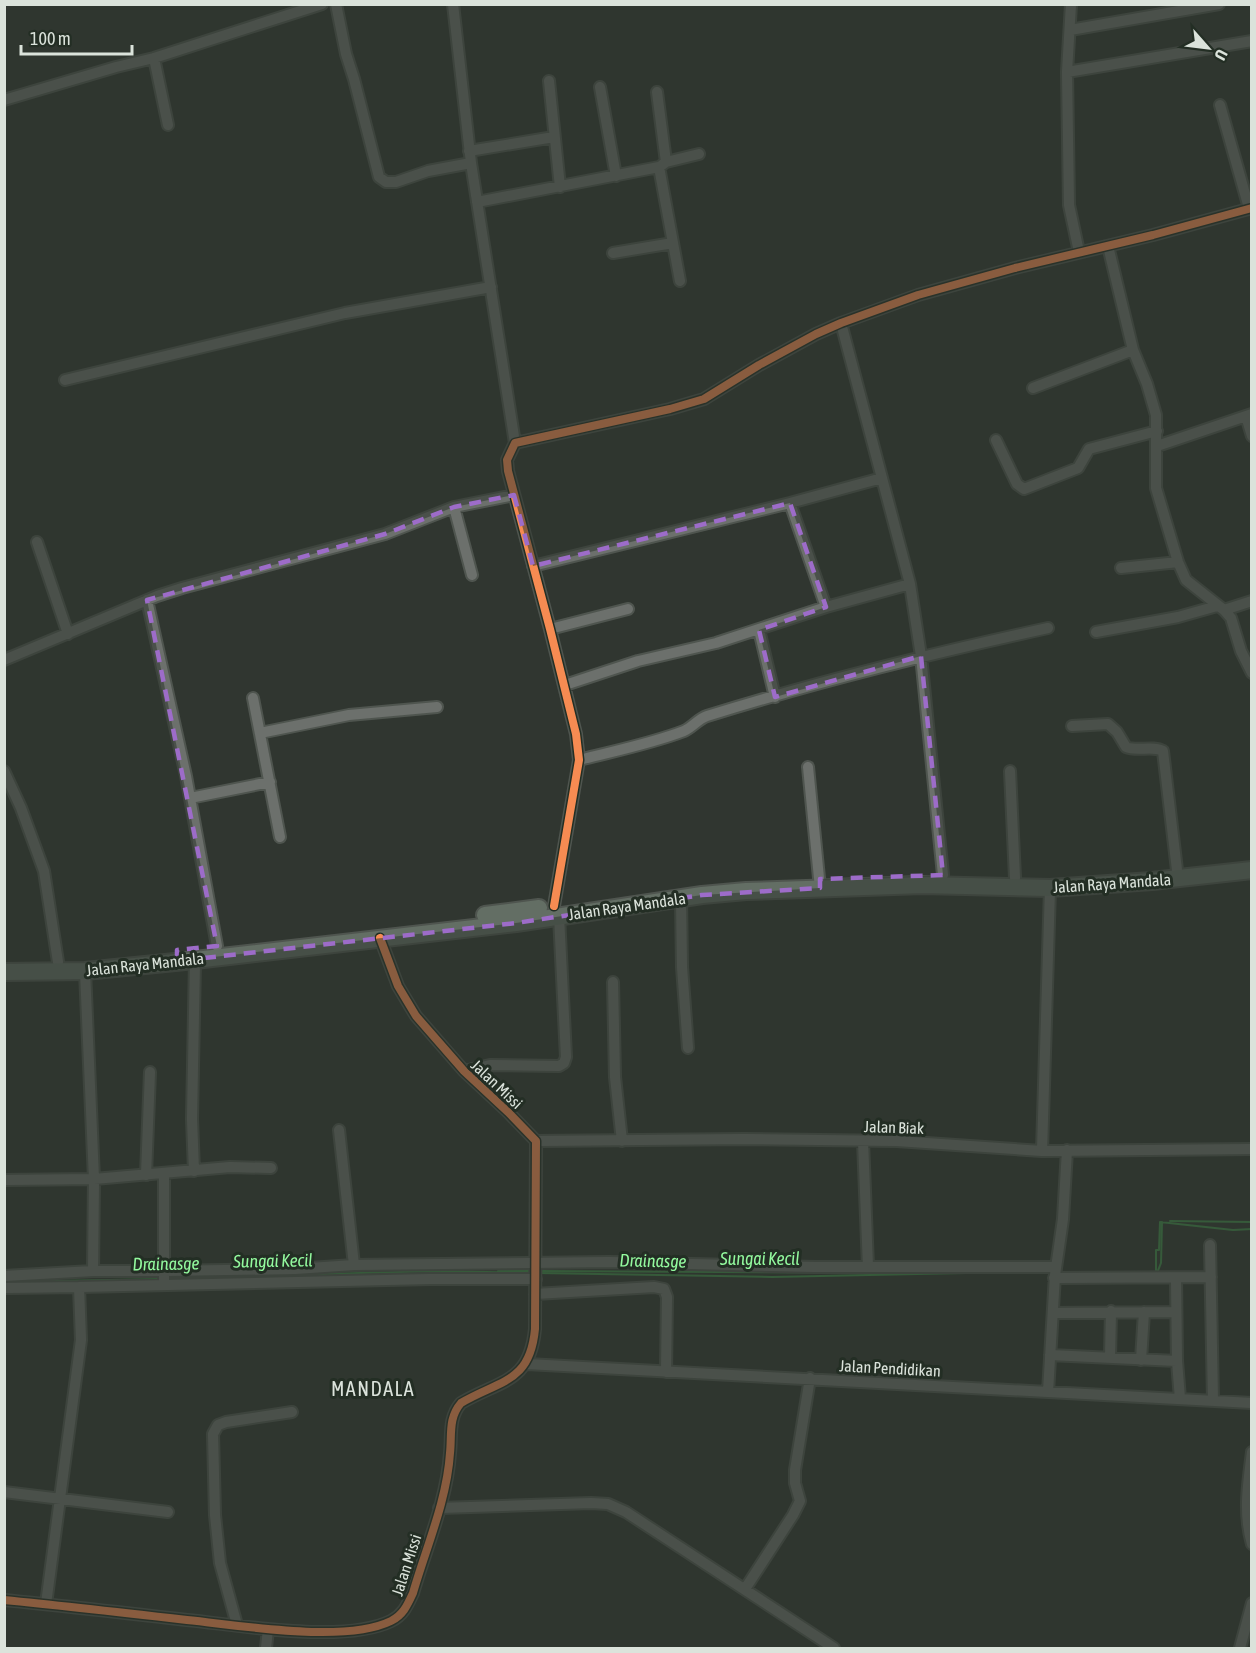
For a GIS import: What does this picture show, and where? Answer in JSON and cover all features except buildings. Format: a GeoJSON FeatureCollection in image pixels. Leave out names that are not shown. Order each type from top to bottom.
{"type":"FeatureCollection","features":[{"type":"Feature","properties":{"kind":"highway","name":"Jalan Raya Mandala"},"geometry":{"type":"LineString","coordinates":[[4,963],[177,956],[195,960],[380,938],[557,911],[698,886],[820,883],[1050,888],[1152,881],[1251,861]]}},
{"type":"Feature","properties":{"kind":"highway","name":"Jalan Raya Mandala"},"geometry":{"type":"LineString","coordinates":[[4,972],[85,971],[177,956],[217,946],[820,883],[943,874],[1015,878],[1177,870],[1251,870]]}},
{"type":"Feature","properties":{"kind":"street"},"geometry":{"type":"LineString","coordinates":[[4,100],[154,58],[322,4]]}},
{"type":"Feature","properties":{"kind":"street"},"geometry":{"type":"LineString","coordinates":[[336,4],[346,54],[379,177],[391,183],[428,171],[471,163]]}},
{"type":"Feature","properties":{"kind":"street"},"geometry":{"type":"LineString","coordinates":[[453,4],[469,151],[515,443],[510,451],[507,465],[565,685],[576,734],[579,760],[557,911],[566,1057],[564,1064],[559,1066],[490,1065],[464,1071]]}},
{"type":"Feature","properties":{"kind":"street"},"geometry":{"type":"LineString","coordinates":[[1071,4],[1067,72],[1069,205],[1079,252]]}},
{"type":"Feature","properties":{"kind":"street"},"geometry":{"type":"LineString","coordinates":[[1070,30],[1218,4]]}},
{"type":"Feature","properties":{"kind":"street"},"geometry":{"type":"LineString","coordinates":[[1067,72],[1251,40]]}},
{"type":"Feature","properties":{"kind":"street"},"geometry":{"type":"LineString","coordinates":[[154,58],[168,125]]}},
{"type":"Feature","properties":{"kind":"street"},"geometry":{"type":"LineString","coordinates":[[549,81],[560,187]]}},
{"type":"Feature","properties":{"kind":"street"},"geometry":{"type":"LineString","coordinates":[[600,87],[616,176]]}},
{"type":"Feature","properties":{"kind":"street"},"geometry":{"type":"LineString","coordinates":[[657,92],[663,165],[680,281]]}},
{"type":"Feature","properties":{"kind":"street"},"geometry":{"type":"LineString","coordinates":[[515,443],[670,409],[704,399],[759,365],[841,322],[918,296],[1250,208],[1220,105]]}},
{"type":"Feature","properties":{"kind":"street"},"geometry":{"type":"LineString","coordinates":[[469,151],[554,137]]}},
{"type":"Feature","properties":{"kind":"street"},"geometry":{"type":"LineString","coordinates":[[477,202],[616,176],[699,154]]}},
{"type":"Feature","properties":{"kind":"street"},"geometry":{"type":"LineString","coordinates":[[613,253],[673,243]]}},
{"type":"Feature","properties":{"kind":"street"},"geometry":{"type":"LineString","coordinates":[[1108,246],[1133,350],[1153,401],[1157,431],[1156,488],[1178,562],[1186,580],[1233,622],[1241,651],[1251,673]]}},
{"type":"Feature","properties":{"kind":"street"},"geometry":{"type":"LineString","coordinates":[[65,380],[345,313],[490,287]]}},
{"type":"Feature","properties":{"kind":"street"},"geometry":{"type":"LineString","coordinates":[[841,322],[910,584],[921,656],[943,874]]}},
{"type":"Feature","properties":{"kind":"street"},"geometry":{"type":"LineString","coordinates":[[1033,388],[1133,350]]}},
{"type":"Feature","properties":{"kind":"street"},"geometry":{"type":"LineString","coordinates":[[1157,446],[1249,415],[1251,436]]}},
{"type":"Feature","properties":{"kind":"street"},"geometry":{"type":"LineString","coordinates":[[996,440],[1017,484],[1024,489],[1078,468],[1089,449],[1157,431]]}},
{"type":"Feature","properties":{"kind":"street"},"geometry":{"type":"LineString","coordinates":[[533,566],[882,478]]}},
{"type":"Feature","properties":{"kind":"street"},"geometry":{"type":"LineString","coordinates":[[4,660],[147,600],[182,588],[385,534],[418,519],[454,507],[514,495]]}},
{"type":"Feature","properties":{"kind":"street"},"geometry":{"type":"LineString","coordinates":[[790,503],[826,607]]}},
{"type":"Feature","properties":{"kind":"street"},"geometry":{"type":"LineString","coordinates":[[454,507],[472,575]]}},
{"type":"Feature","properties":{"kind":"street"},"geometry":{"type":"LineString","coordinates":[[37,542],[68,634]]}},
{"type":"Feature","properties":{"kind":"street"},"geometry":{"type":"LineString","coordinates":[[1121,568],[1178,562]]}},
{"type":"Feature","properties":{"kind":"street"},"geometry":{"type":"LineString","coordinates":[[565,685],[638,661],[716,643],[826,607],[910,584]]}},
{"type":"Feature","properties":{"kind":"street"},"geometry":{"type":"LineString","coordinates":[[147,600],[190,798],[217,946]]}},
{"type":"Feature","properties":{"kind":"street"},"geometry":{"type":"LineString","coordinates":[[1096,632],[1251,601]]}},
{"type":"Feature","properties":{"kind":"street"},"geometry":{"type":"LineString","coordinates":[[550,629],[628,609]]}},
{"type":"Feature","properties":{"kind":"street"},"geometry":{"type":"LineString","coordinates":[[579,760],[636,746],[683,731],[704,717],[775,697],[921,656],[1048,628]]}},
{"type":"Feature","properties":{"kind":"street"},"geometry":{"type":"LineString","coordinates":[[759,630],[775,697]]}},
{"type":"Feature","properties":{"kind":"street"},"geometry":{"type":"LineString","coordinates":[[253,698],[280,837]]}},
{"type":"Feature","properties":{"kind":"street"},"geometry":{"type":"LineString","coordinates":[[260,734],[349,715],[437,707]]}},
{"type":"Feature","properties":{"kind":"street"},"geometry":{"type":"LineString","coordinates":[[1072,726],[1108,724],[1117,732],[1126,747],[1157,748],[1163,751],[1177,870]]}},
{"type":"Feature","properties":{"kind":"street"},"geometry":{"type":"LineString","coordinates":[[808,767],[820,883]]}},
{"type":"Feature","properties":{"kind":"street"},"geometry":{"type":"LineString","coordinates":[[4,771],[21,808],[44,871],[58,962]]}},
{"type":"Feature","properties":{"kind":"street"},"geometry":{"type":"LineString","coordinates":[[1010,771],[1015,878]]}},
{"type":"Feature","properties":{"kind":"street"},"geometry":{"type":"LineString","coordinates":[[190,798],[270,782]]}},
{"type":"Feature","properties":{"kind":"street"},"geometry":{"type":"LineString","coordinates":[[1042,1151],[1050,888]]}},
{"type":"Feature","properties":{"kind":"street"},"geometry":{"type":"LineString","coordinates":[[681,898],[682,967],[688,1048]]}},
{"type":"Feature","properties":{"kind":"street","name":"Jalan Missi"},"geometry":{"type":"LineString","coordinates":[[380,938],[387,961],[404,999],[429,1032],[464,1071],[536,1141]]}},
{"type":"Feature","properties":{"kind":"street"},"geometry":{"type":"LineString","coordinates":[[194,1171],[192,1119],[195,960]]}},
{"type":"Feature","properties":{"kind":"street"},"geometry":{"type":"LineString","coordinates":[[85,971],[94,1179],[93,1271]]}},
{"type":"Feature","properties":{"kind":"street"},"geometry":{"type":"LineString","coordinates":[[613,982],[615,1077],[622,1141]]}},
{"type":"Feature","properties":{"kind":"street"},"geometry":{"type":"LineString","coordinates":[[146,1175],[150,1072]]}},
{"type":"Feature","properties":{"kind":"street"},"geometry":{"type":"LineString","coordinates":[[339,1130],[354,1265]]}},
{"type":"Feature","properties":{"kind":"street","name":"Jalan Biak"},"geometry":{"type":"LineString","coordinates":[[536,1141],[745,1139],[897,1141],[1042,1151],[1251,1149]]}},
{"type":"Feature","properties":{"kind":"street"},"geometry":{"type":"LineString","coordinates":[[526,1364],[534,1336],[536,1141]]}},
{"type":"Feature","properties":{"kind":"street"},"geometry":{"type":"LineString","coordinates":[[863,1141],[868,1267]]}},
{"type":"Feature","properties":{"kind":"street"},"geometry":{"type":"LineString","coordinates":[[1048,1392],[1055,1273],[1064,1219],[1067,1150]]}},
{"type":"Feature","properties":{"kind":"street"},"geometry":{"type":"LineString","coordinates":[[4,1180],[94,1179],[230,1167],[271,1168]]}},
{"type":"Feature","properties":{"kind":"street"},"geometry":{"type":"LineString","coordinates":[[164,1174],[164,1278]]}},
{"type":"Feature","properties":{"kind":"street"},"geometry":{"type":"LineString","coordinates":[[1210,1245],[1213,1400]]}},
{"type":"Feature","properties":{"kind":"street"},"geometry":{"type":"LineString","coordinates":[[4,1276],[93,1271],[164,1278],[430,1279],[621,1262],[868,1267],[1176,1278],[1210,1277]]}},
{"type":"Feature","properties":{"kind":"street"},"geometry":{"type":"LineString","coordinates":[[4,1288],[79,1287],[164,1278],[354,1265],[536,1270]]}},
{"type":"Feature","properties":{"kind":"street"},"geometry":{"type":"LineString","coordinates":[[1176,1278],[1180,1399]]}},
{"type":"Feature","properties":{"kind":"street"},"geometry":{"type":"LineString","coordinates":[[46,1604],[81,1340],[79,1287]]}},
{"type":"Feature","properties":{"kind":"street"},"geometry":{"type":"LineString","coordinates":[[535,1294],[654,1287],[664,1289],[666,1294],[666,1372]]}},
{"type":"Feature","properties":{"kind":"street"},"geometry":{"type":"LineString","coordinates":[[1110,1358],[1111,1311]]}},
{"type":"Feature","properties":{"kind":"street"},"geometry":{"type":"LineString","coordinates":[[1142,1360],[1144,1312]]}},
{"type":"Feature","properties":{"kind":"street"},"geometry":{"type":"LineString","coordinates":[[1053,1313],[1176,1312]]}},
{"type":"Feature","properties":{"kind":"street"},"geometry":{"type":"LineString","coordinates":[[1050,1355],[1177,1361]]}},
{"type":"Feature","properties":{"kind":"street","name":"Jalan Missi"},"geometry":{"type":"LineString","coordinates":[[4,1600],[268,1629],[353,1631],[389,1622],[405,1610],[413,1593],[448,1472],[452,1419],[455,1410],[466,1400],[519,1373],[526,1364]]}},
{"type":"Feature","properties":{"kind":"street","name":"Jalan Pendidikan"},"geometry":{"type":"LineString","coordinates":[[526,1364],[1251,1403]]}},
{"type":"Feature","properties":{"kind":"street"},"geometry":{"type":"LineString","coordinates":[[745,1588],[800,1501],[795,1483],[795,1470],[810,1378]]}},
{"type":"Feature","properties":{"kind":"street"},"geometry":{"type":"LineString","coordinates":[[237,1625],[220,1563],[215,1515],[213,1434],[218,1425],[226,1422],[292,1412]]}},
{"type":"Feature","properties":{"kind":"street"},"geometry":{"type":"LineString","coordinates":[[1251,1452],[1246,1508],[1246,1526],[1251,1544]]}},
{"type":"Feature","properties":{"kind":"street"},"geometry":{"type":"LineString","coordinates":[[4,1492],[168,1512]]}},
{"type":"Feature","properties":{"kind":"street"},"geometry":{"type":"LineString","coordinates":[[439,1508],[609,1504],[651,1527],[834,1648]]}},
{"type":"Feature","properties":{"kind":"street"},"geometry":{"type":"LineString","coordinates":[[1240,1648],[1249,1622],[1251,1603]]}},
{"type":"Feature","properties":{"kind":"street"},"geometry":{"type":"LineString","coordinates":[[266,1648],[268,1629]]}},
{"type":"Feature","properties":{"kind":"highlighted area"},"geometry":{"type":"Polygon","coordinates":[[[514,495],[533,566],[790,503],[826,607],[759,630],[775,697],[921,656],[943,875],[820,879],[820,888],[702,895],[516,923],[195,960],[177,961],[177,950],[217,946],[147,600],[157,596],[385,534],[454,507],[514,495]]]}},
{"type":"Feature","properties":{"kind":"waterway","name":"Sungai Kecil"},"geometry":{"type":"LineString","coordinates":[[1170,1221],[1252,1222]]}},
{"type":"Feature","properties":{"kind":"waterway","name":"Sungai Kecil"},"geometry":{"type":"LineString","coordinates":[[1156,1274],[1156,1250],[1159,1250],[1160,1222],[1233,1230],[1252,1229]]}},
{"type":"Feature","properties":{"kind":"waterway","name":"Sungai Kecil"},"geometry":{"type":"LineString","coordinates":[[1157,1273],[1161,1263],[1162,1222]]}},
{"type":"Feature","properties":{"kind":"waterway","name":"Sungai Kecil"},"geometry":{"type":"LineString","coordinates":[[166,1278],[440,1271],[532,1273]]}},
{"type":"Feature","properties":{"kind":"waterway","name":"Sungai Kecil"},"geometry":{"type":"LineString","coordinates":[[498,1271],[531,1271]]}},
{"type":"Feature","properties":{"kind":"waterway","name":"Sungai Kecil"},"geometry":{"type":"LineString","coordinates":[[540,1271],[900,1273]]}},
{"type":"Feature","properties":{"kind":"waterway","name":"Drainasge"},"geometry":{"type":"LineString","coordinates":[[538,1273],[772,1277],[1015,1272]]}},
{"type":"Feature","properties":{"kind":"waterway","name":"Sungai Kecil"},"geometry":{"type":"LineString","coordinates":[[1060,1272],[1081,1273]]}},
{"type":"Feature","properties":{"kind":"waterway","name":"Sungai Kecil"},"geometry":{"type":"LineString","coordinates":[[4,1282],[161,1279]]}},
{"type":"Feature","properties":{"kind":"cycle path"},"geometry":{"type":"LineString","coordinates":[[554,906],[579,760],[576,734],[508,471],[507,460],[515,443],[670,409],[704,399],[816,334],[918,295],[1252,208]]}},
{"type":"Feature","properties":{"kind":"cycle path"},"geometry":{"type":"LineString","coordinates":[[4,1600],[262,1629],[320,1632],[371,1628],[395,1619],[407,1606],[445,1488],[454,1415],[461,1403],[511,1378],[527,1360],[532,1347],[535,1329],[536,1141],[464,1071],[416,1016],[398,986],[380,938]]}},
{"type":"Feature","properties":{"kind":"district","name":"MANDALA"},"geometry":{"type":"Point","coordinates":[373,1389]}}]}
